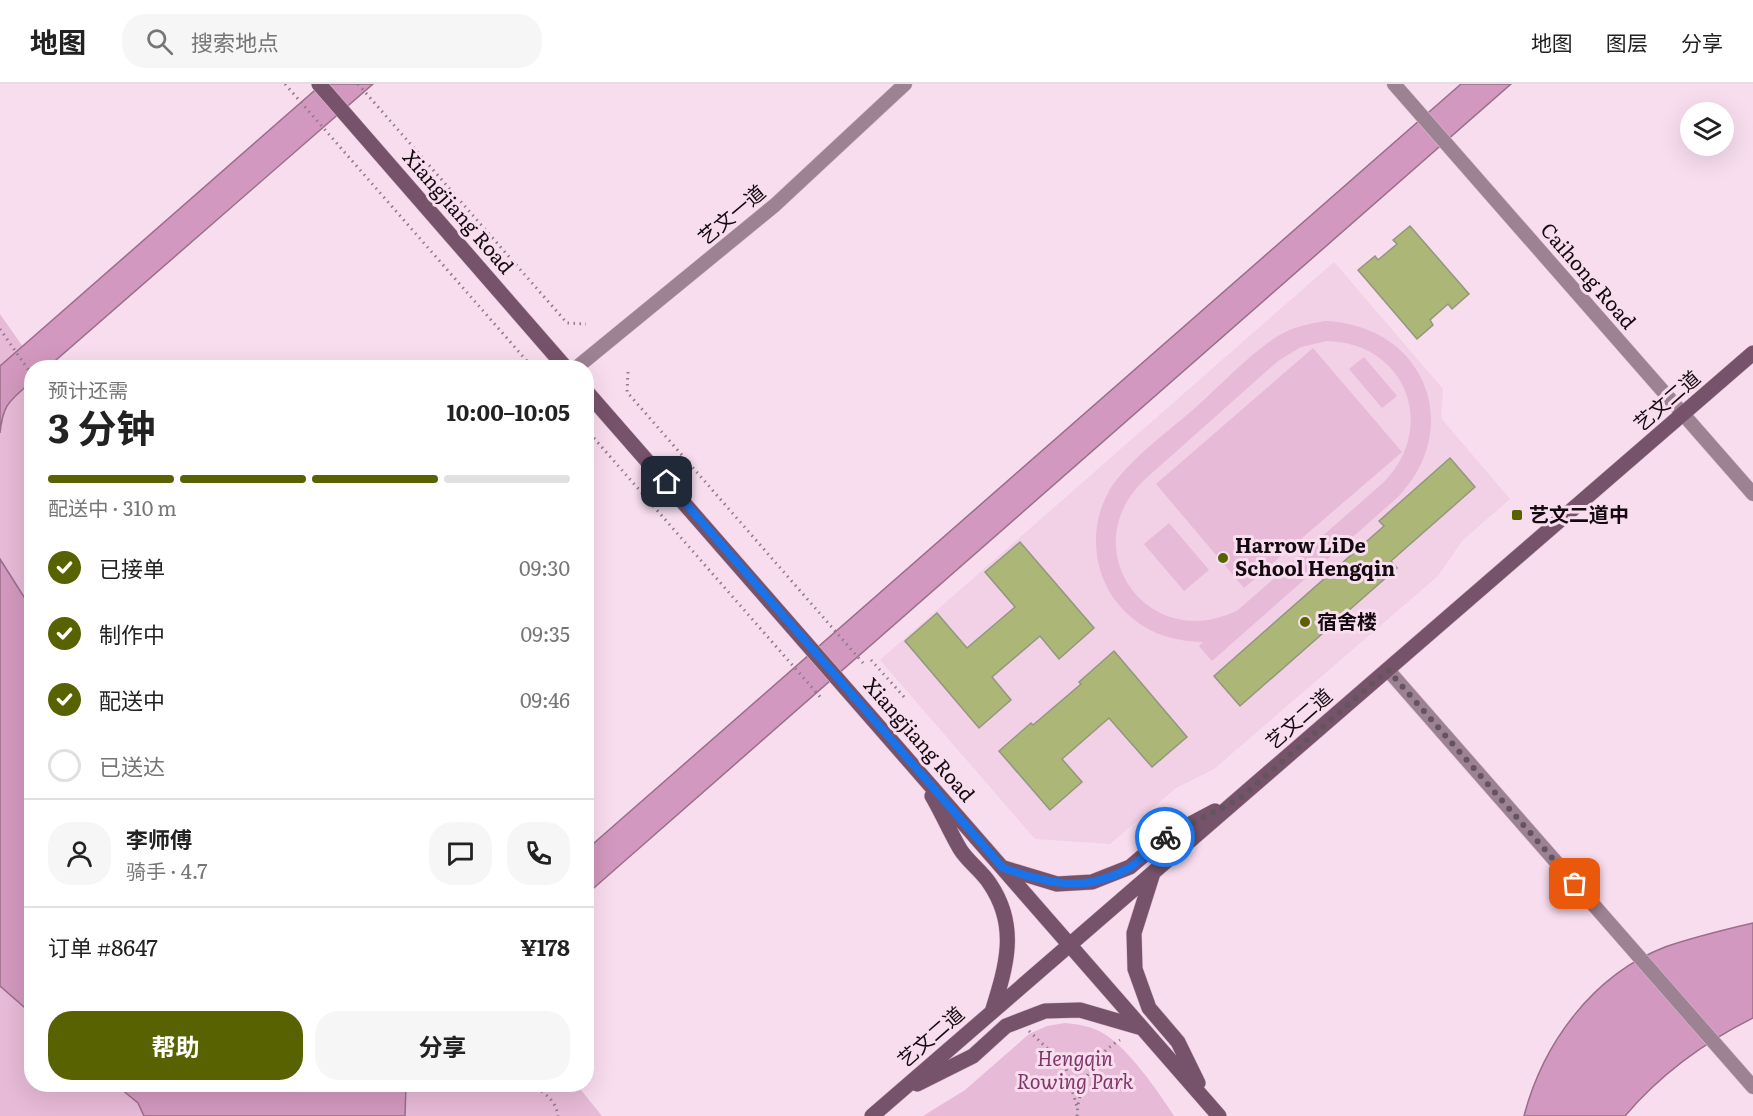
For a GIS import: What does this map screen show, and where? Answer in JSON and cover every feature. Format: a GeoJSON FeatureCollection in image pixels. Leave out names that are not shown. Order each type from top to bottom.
{"type":"FeatureCollection","features":[{"type":"Feature","properties":{"kind":"main road","name":"Xiangjiang Road"},"geometry":{"type":"LineString","coordinates":[[319,84],[559,360]]}},
{"type":"Feature","properties":{"kind":"main road","name":"艺文二道"},"geometry":{"type":"LineString","coordinates":[[872,1116],[1753,353]]}},
{"type":"Feature","properties":{"kind":"main road","name":"Xiangjiang Road"},"geometry":{"type":"LineString","coordinates":[[594,400],[1219,1116]]}},
{"type":"Feature","properties":{"kind":"main road"},"geometry":{"type":"LineString","coordinates":[[921,774],[961,851],[990,884],[1002,912],[1008,941],[1007,962],[992,1012]]}},
{"type":"Feature","properties":{"kind":"main road"},"geometry":{"type":"LineString","coordinates":[[1003,868],[1057,884],[1080,884],[1103,879],[1130,867],[1164,838],[1239,799]]}},
{"type":"Feature","properties":{"kind":"main road"},"geometry":{"type":"LineString","coordinates":[[1153,873],[1134,933],[1135,969],[1149,1008],[1178,1042],[1207,1102]]}},
{"type":"Feature","properties":{"kind":"main road"},"geometry":{"type":"LineString","coordinates":[[896,1095],[973,1056],[1006,1026],[1045,1011],[1080,1010],[1143,1029]]}},
{"type":"Feature","properties":{"kind":"street","name":"艺文一道"},"geometry":{"type":"LineString","coordinates":[[586,360],[775,205],[905,84]]}},
{"type":"Feature","properties":{"kind":"street","name":"Caihong Road"},"geometry":{"type":"LineString","coordinates":[[1394,84],[1753,494]]}},
{"type":"Feature","properties":{"kind":"street"},"geometry":{"type":"LineString","coordinates":[[1388,670],[1753,1087]]}},
{"type":"Feature","properties":{"kind":"path"},"geometry":{"type":"LineString","coordinates":[[285,84],[526,360]]}},
{"type":"Feature","properties":{"kind":"path"},"geometry":{"type":"LineString","coordinates":[[358,84],[567,323],[586,324]]}},
{"type":"Feature","properties":{"kind":"path"},"geometry":{"type":"LineString","coordinates":[[0,329],[24,364]]}},
{"type":"Feature","properties":{"kind":"path"},"geometry":{"type":"LineString","coordinates":[[628,372],[627,392],[864,663]]}},
{"type":"Feature","properties":{"kind":"path"},"geometry":{"type":"LineString","coordinates":[[594,438],[822,699]]}},
{"type":"Feature","properties":{"kind":"path"},"geometry":{"type":"LineString","coordinates":[[871,660],[904,698]]}},
{"type":"Feature","properties":{"kind":"path"},"geometry":{"type":"LineString","coordinates":[[1027,1030],[1065,1065],[1077,1107]]}},
{"type":"Feature","properties":{"kind":"path"},"geometry":{"type":"LineString","coordinates":[[1077,1116],[1083,1086],[1095,1064],[1110,1045],[1120,1040]]}},
{"type":"Feature","properties":{"kind":"path"},"geometry":{"type":"LineString","coordinates":[[542,1092],[557,1109],[558,1116]]}},
{"type":"Feature","properties":{"kind":"shaded area"},"geometry":{"type":"Polygon","coordinates":[[[322,84],[373,84],[56,360],[24,360],[24,389],[9,403],[3,415],[0,433],[0,366],[322,84]]]}},
{"type":"Feature","properties":{"kind":"shaded area"},"geometry":{"type":"Polygon","coordinates":[[[1461,84],[1511,84],[594,888],[594,843],[1461,84]]]}},
{"type":"Feature","properties":{"kind":"shaded area","name":"Harrow LiDe School Hengqin"},"geometry":{"type":"Polygon","coordinates":[[[1334,262],[1443,389],[1441,418],[1510,499],[1462,541],[1438,576],[1214,769],[1176,788],[1110,844],[1035,839],[880,660],[1334,262]]]}},
{"type":"Feature","properties":{"kind":"shaded area"},"geometry":{"type":"Polygon","coordinates":[[[0,559],[24,597],[24,1007],[0,986],[0,559]]]}},
{"type":"Feature","properties":{"kind":"shaded area"},"geometry":{"type":"Polygon","coordinates":[[[1753,923],[1753,1018],[1701,1049],[1668,1073],[1625,1116],[1524,1116],[1544,1063],[1558,1038],[1594,994],[1615,975],[1639,959],[1665,947],[1753,923]]]}},
{"type":"Feature","properties":{"kind":"shaded area"},"geometry":{"type":"Polygon","coordinates":[[[125,1092],[406,1092],[405,1116],[144,1116],[138,1103],[125,1092]]]}},
{"type":"Feature","properties":{"kind":"green space"},"geometry":{"type":"Polygon","coordinates":[[[0,314],[32,360],[24,360],[24,1092],[583,1092],[602,1116],[0,1116],[0,314]]]}},
{"type":"Feature","properties":{"kind":"green space"},"geometry":{"type":"Polygon","coordinates":[[[1325,321],[1359,327],[1387,340],[1409,359],[1424,384],[1431,411],[1429,440],[1418,469],[1398,497],[1212,661],[1199,646],[1203,642],[1167,637],[1146,628],[1128,614],[1111,594],[1100,571],[1097,558],[1096,532],[1102,506],[1113,484],[1135,459],[1256,352],[1283,333],[1325,321]],[[1327,341],[1301,347],[1278,361],[1143,481],[1123,508],[1116,537],[1119,564],[1131,589],[1151,607],[1176,619],[1206,620],[1238,610],[1384,482],[1400,460],[1409,437],[1411,413],[1405,391],[1394,372],[1377,356],[1354,345],[1327,341]]]}},
{"type":"Feature","properties":{"kind":"green space"},"geometry":{"type":"Polygon","coordinates":[[[1313,348],[1402,452],[1244,588],[1156,484],[1313,348]]]}},
{"type":"Feature","properties":{"kind":"green space"},"geometry":{"type":"Polygon","coordinates":[[[1364,357],[1397,396],[1382,408],[1349,369],[1364,357]]]}},
{"type":"Feature","properties":{"kind":"green space"},"geometry":{"type":"Polygon","coordinates":[[[1169,523],[1209,570],[1184,591],[1144,544],[1169,523]]]}},
{"type":"Feature","properties":{"kind":"green space","name":"Hengqin Rowing Park"},"geometry":{"type":"Polygon","coordinates":[[[1065,1023],[1092,1028],[1111,1039],[1141,1070],[1174,1116],[923,1116],[965,1090],[1029,1034],[1047,1026],[1065,1023]]]}},
{"type":"Feature","properties":{"kind":"building"},"geometry":{"type":"Polygon","coordinates":[[[1410,226],[1469,294],[1452,309],[1448,304],[1430,320],[1433,325],[1417,339],[1358,270],[1375,256],[1378,260],[1397,244],[1393,240],[1410,226]]]}},
{"type":"Feature","properties":{"kind":"building","name":"宿舍楼"},"geometry":{"type":"Polygon","coordinates":[[[1450,458],[1475,487],[1391,561],[1397,568],[1240,706],[1214,676],[1384,526],[1379,521],[1450,458]]]}},
{"type":"Feature","properties":{"kind":"building"},"geometry":{"type":"Polygon","coordinates":[[[1020,542],[1094,628],[1059,659],[1040,636],[992,677],[1011,700],[979,728],[905,641],[937,613],[967,648],[1015,607],[985,572],[1020,542]]]}},
{"type":"Feature","properties":{"kind":"building"},"geometry":{"type":"Polygon","coordinates":[[[1114,651],[1187,737],[1152,767],[1109,718],[1062,759],[1082,782],[1050,810],[999,751],[1081,684],[1079,682],[1114,651]]]}},
{"type":"Feature","properties":{"kind":"way so far"},"geometry":{"type":"LineString","coordinates":[[1165,837],[1239,799],[1388,670],[1575,884]]}},
{"type":"Feature","properties":{"kind":"place","name":"艺文二道中"},"geometry":{"type":"Point","coordinates":[1517,515]}},
{"type":"Feature","properties":{"kind":"place","name":"Harrow LiDe School Hengqin"},"geometry":{"type":"Point","coordinates":[1223,558]}},
{"type":"Feature","properties":{"kind":"place","name":"宿舍楼"},"geometry":{"type":"Point","coordinates":[1305,622]}},
{"type":"Feature","properties":{"kind":"route"},"geometry":{"type":"LineString","coordinates":[[667,482],[1003,868],[1057,884],[1092,882],[1130,867],[1165,837]]}}]}
